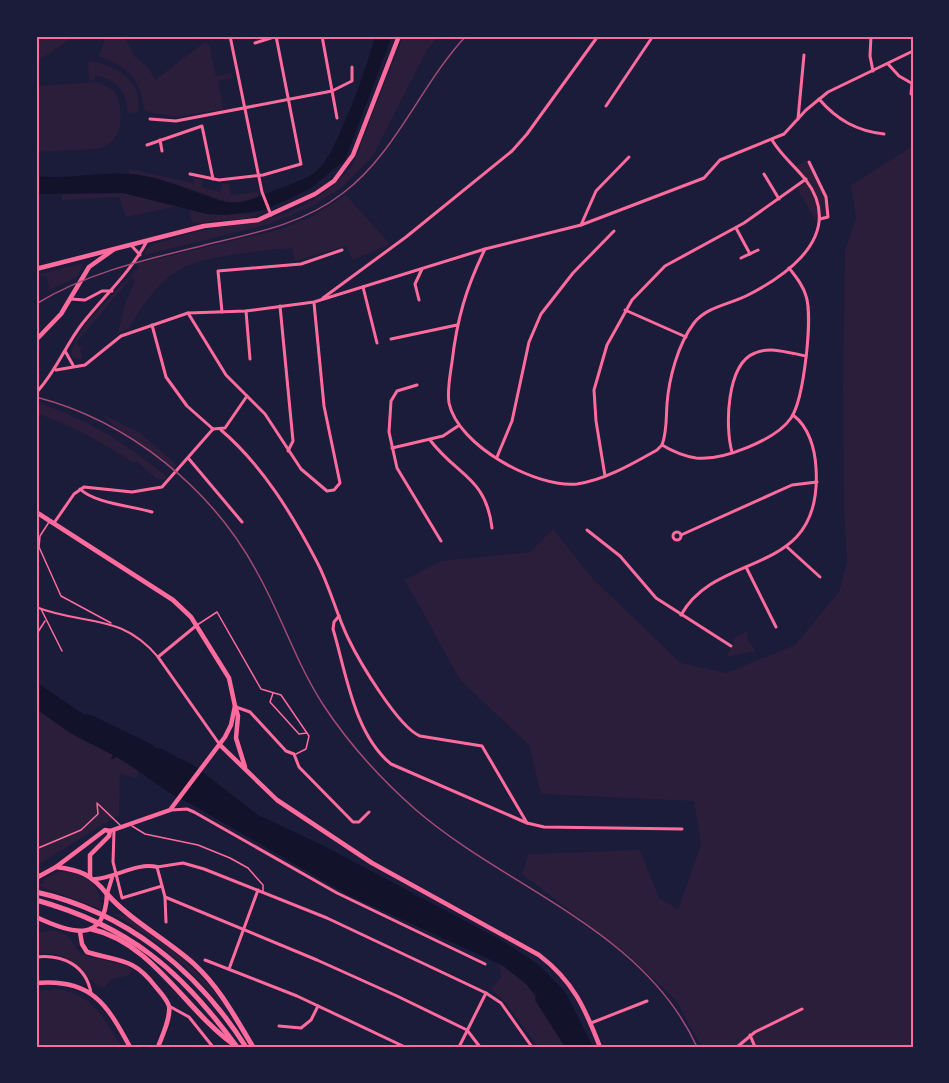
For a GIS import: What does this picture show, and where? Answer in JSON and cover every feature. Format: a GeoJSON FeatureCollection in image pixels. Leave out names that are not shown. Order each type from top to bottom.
{"type":"FeatureCollection","features":[{"type":"Feature","properties":{"kind":"highway"},"geometry":{"type":"LineString","coordinates":[[36,892],[77,904],[112,919],[143,938],[182,969],[213,1001],[246,1047]]}},
{"type":"Feature","properties":{"kind":"highway"},"geometry":{"type":"LineString","coordinates":[[106,894],[177,949],[210,980],[229,1006],[253,1047]]}},
{"type":"Feature","properties":{"kind":"highway"},"geometry":{"type":"LineString","coordinates":[[36,900],[65,908],[108,926],[143,946],[177,975],[201,1000],[237,1047]]}},
{"type":"Feature","properties":{"kind":"highway"},"geometry":{"type":"LineString","coordinates":[[91,929],[104,933],[140,955],[161,972],[221,1036],[237,1047]]}},
{"type":"Feature","properties":{"kind":"main road"},"geometry":{"type":"LineString","coordinates":[[36,269],[204,226],[249,222],[315,194],[334,181],[347,166],[362,136],[399,36]]}},
{"type":"Feature","properties":{"kind":"main road"},"geometry":{"type":"LineString","coordinates":[[36,340],[70,299],[89,267],[117,247]]}},
{"type":"Feature","properties":{"kind":"main road"},"geometry":{"type":"LineString","coordinates":[[36,512],[173,600],[196,625],[225,670],[238,716],[236,738],[245,768]]}},
{"type":"Feature","properties":{"kind":"main road"},"geometry":{"type":"LineString","coordinates":[[36,877],[56,867],[105,830],[112,830],[172,809],[199,769],[220,745],[231,725],[235,706]]}},
{"type":"Feature","properties":{"kind":"main road"},"geometry":{"type":"LineString","coordinates":[[220,745],[277,800],[372,863],[538,956],[570,983],[591,1023],[600,1047]]}},
{"type":"Feature","properties":{"kind":"main road"},"geometry":{"type":"LineString","coordinates":[[92,877],[90,855],[112,830]]}},
{"type":"Feature","properties":{"kind":"main road"},"geometry":{"type":"LineString","coordinates":[[36,918],[80,932],[91,929],[104,916],[106,894],[92,877],[75,869],[56,867]]}},
{"type":"Feature","properties":{"kind":"main road"},"geometry":{"type":"LineString","coordinates":[[80,932],[82,944],[87,952],[122,959],[136,965],[146,973],[169,1006],[159,1047]]}},
{"type":"Feature","properties":{"kind":"main road"},"geometry":{"type":"LineString","coordinates":[[36,983],[70,986],[91,993],[111,1012],[130,1047]]}},
{"type":"Feature","properties":{"kind":"street"},"geometry":{"type":"LineString","coordinates":[[136,36],[172,36]]}},
{"type":"Feature","properties":{"kind":"street"},"geometry":{"type":"LineString","coordinates":[[230,36],[262,192],[269,212]]}},
{"type":"Feature","properties":{"kind":"street"},"geometry":{"type":"LineString","coordinates":[[190,174],[213,179],[290,169],[302,162],[276,36],[255,43]]}},
{"type":"Feature","properties":{"kind":"street"},"geometry":{"type":"LineString","coordinates":[[322,36],[337,118]]}},
{"type":"Feature","properties":{"kind":"street"},"geometry":{"type":"LineString","coordinates":[[322,300],[327,293],[406,237],[512,151],[527,134],[598,36]]}},
{"type":"Feature","properties":{"kind":"street"},"geometry":{"type":"LineString","coordinates":[[606,106],[653,36]]}},
{"type":"Feature","properties":{"kind":"street"},"geometry":{"type":"LineString","coordinates":[[871,36],[870,56],[873,71]]}},
{"type":"Feature","properties":{"kind":"street"},"geometry":{"type":"LineString","coordinates":[[56,370],[86,365],[121,336],[188,313],[246,310],[314,302],[485,249],[581,225],[704,178],[720,160],[784,134],[819,99],[840,85],[913,51]]}},
{"type":"Feature","properties":{"kind":"street"},"geometry":{"type":"LineString","coordinates":[[798,120],[804,55]]}},
{"type":"Feature","properties":{"kind":"street"},"geometry":{"type":"LineString","coordinates":[[888,64],[899,76],[913,84],[911,94]]}},
{"type":"Feature","properties":{"kind":"street"},"geometry":{"type":"LineString","coordinates":[[150,119],[176,122],[332,91],[352,81],[352,67]]}},
{"type":"Feature","properties":{"kind":"street"},"geometry":{"type":"LineString","coordinates":[[819,99],[843,121],[862,130],[884,134]]}},
{"type":"Feature","properties":{"kind":"street"},"geometry":{"type":"LineString","coordinates":[[147,145],[202,126],[213,179]]}},
{"type":"Feature","properties":{"kind":"street"},"geometry":{"type":"LineString","coordinates":[[160,140],[162,151]]}},
{"type":"Feature","properties":{"kind":"street"},"geometry":{"type":"LineString","coordinates":[[662,445],[669,392],[686,338],[701,316],[746,296],[789,268],[809,248],[820,219],[816,198],[806,179],[787,162],[772,140]]}},
{"type":"Feature","properties":{"kind":"street"},"geometry":{"type":"LineString","coordinates":[[581,225],[596,191],[629,157]]}},
{"type":"Feature","properties":{"kind":"street"},"geometry":{"type":"LineString","coordinates":[[809,162],[828,205],[828,217],[820,219]]}},
{"type":"Feature","properties":{"kind":"street"},"geometry":{"type":"LineString","coordinates":[[764,174],[779,199]]}},
{"type":"Feature","properties":{"kind":"street"},"geometry":{"type":"LineString","coordinates":[[605,476],[596,421],[594,390],[607,345],[625,310],[644,285],[665,266],[736,228],[806,179]]}},
{"type":"Feature","properties":{"kind":"street"},"geometry":{"type":"LineString","coordinates":[[736,228],[750,254]]}},
{"type":"Feature","properties":{"kind":"street"},"geometry":{"type":"LineString","coordinates":[[497,457],[512,421],[524,361],[538,320],[573,273],[614,231]]}},
{"type":"Feature","properties":{"kind":"street"},"geometry":{"type":"LineString","coordinates":[[36,393],[56,370],[82,324],[112,291],[140,255],[147,241]]}},
{"type":"Feature","properties":{"kind":"street"},"geometry":{"type":"LineString","coordinates":[[131,245],[140,255]]}},
{"type":"Feature","properties":{"kind":"street"},"geometry":{"type":"LineString","coordinates":[[485,249],[465,291],[457,325],[448,397],[463,430],[497,457],[537,479],[559,484],[579,483],[605,476],[632,464],[662,445]]}},
{"type":"Feature","properties":{"kind":"street"},"geometry":{"type":"LineString","coordinates":[[222,312],[218,271],[301,264],[342,250]]}},
{"type":"Feature","properties":{"kind":"street"},"geometry":{"type":"LineString","coordinates":[[741,258],[758,250]]}},
{"type":"Feature","properties":{"kind":"street"},"geometry":{"type":"LineString","coordinates":[[418,300],[415,284],[423,268]]}},
{"type":"Feature","properties":{"kind":"street"},"geometry":{"type":"LineString","coordinates":[[662,445],[696,458],[732,453],[772,434],[793,415],[806,356],[809,330],[808,306],[801,285],[789,268]]}},
{"type":"Feature","properties":{"kind":"street"},"geometry":{"type":"LineString","coordinates":[[363,287],[377,343]]}},
{"type":"Feature","properties":{"kind":"street"},"geometry":{"type":"LineString","coordinates":[[70,299],[82,301],[102,291],[112,291]]}},
{"type":"Feature","properties":{"kind":"street"},"geometry":{"type":"LineString","coordinates":[[188,313],[214,359],[265,414],[301,469],[327,491],[334,490],[340,483],[324,406],[314,302]]}},
{"type":"Feature","properties":{"kind":"street"},"geometry":{"type":"LineString","coordinates":[[280,306],[292,441],[288,451]]}},
{"type":"Feature","properties":{"kind":"street"},"geometry":{"type":"LineString","coordinates":[[246,310],[250,359]]}},
{"type":"Feature","properties":{"kind":"street"},"geometry":{"type":"LineString","coordinates":[[625,310],[686,338]]}},
{"type":"Feature","properties":{"kind":"street"},"geometry":{"type":"LineString","coordinates":[[152,325],[166,376],[187,406],[213,429],[221,430],[242,448],[280,500],[323,573],[349,639],[400,720],[411,732],[420,736],[482,746],[527,823]]}},
{"type":"Feature","properties":{"kind":"street"},"geometry":{"type":"LineString","coordinates":[[391,339],[457,325]]}},
{"type":"Feature","properties":{"kind":"street"},"geometry":{"type":"LineString","coordinates":[[732,453],[727,437],[727,413],[737,374],[743,362],[754,353],[771,350],[806,356]]}},
{"type":"Feature","properties":{"kind":"street"},"geometry":{"type":"LineString","coordinates":[[65,351],[74,366]]}},
{"type":"Feature","properties":{"kind":"street"},"geometry":{"type":"LineString","coordinates":[[417,385],[397,391],[392,401],[389,432],[397,468],[441,541]]}},
{"type":"Feature","properties":{"kind":"street"},"geometry":{"type":"LineString","coordinates":[[221,430],[225,428],[247,395]]}},
{"type":"Feature","properties":{"kind":"street"},"geometry":{"type":"LineString","coordinates":[[681,615],[701,590],[787,547],[809,518],[817,494],[811,440],[793,415]]}},
{"type":"Feature","properties":{"kind":"street"},"geometry":{"type":"LineString","coordinates":[[392,447],[443,436],[459,425]]}},
{"type":"Feature","properties":{"kind":"street"},"geometry":{"type":"LineString","coordinates":[[51,522],[84,487],[146,491],[168,483],[213,429]]}},
{"type":"Feature","properties":{"kind":"street"},"geometry":{"type":"LineString","coordinates":[[430,440],[439,452],[476,484],[485,499],[492,528]]}},
{"type":"Feature","properties":{"kind":"street"},"geometry":{"type":"LineString","coordinates":[[188,459],[242,522]]}},
{"type":"Feature","properties":{"kind":"street"},"geometry":{"type":"LineString","coordinates":[[681,535],[792,485],[817,482]]}},
{"type":"Feature","properties":{"kind":"street"},"geometry":{"type":"LineString","coordinates":[[80,489],[107,503],[121,503],[152,512]]}},
{"type":"Feature","properties":{"kind":"street"},"geometry":{"type":"LineString","coordinates":[[587,530],[620,556],[652,593],[681,615],[731,646]]}},
{"type":"Feature","properties":{"kind":"street"},"geometry":{"type":"LineString","coordinates":[[787,547],[820,577]]}},
{"type":"Feature","properties":{"kind":"street"},"geometry":{"type":"LineString","coordinates":[[746,567],[776,627]]}},
{"type":"Feature","properties":{"kind":"street"},"geometry":{"type":"LineString","coordinates":[[36,607],[62,616],[111,622],[141,640],[158,657],[220,745]]}},
{"type":"Feature","properties":{"kind":"street"},"geometry":{"type":"LineString","coordinates":[[339,616],[334,622],[333,629],[358,712],[379,754],[391,764],[527,823],[566,828],[682,829]]}},
{"type":"Feature","properties":{"kind":"street"},"geometry":{"type":"LineString","coordinates":[[158,657],[196,625]]}},
{"type":"Feature","properties":{"kind":"street"},"geometry":{"type":"LineString","coordinates":[[235,706],[250,712],[286,751],[294,754],[299,767],[353,822],[359,822],[369,812]]}},
{"type":"Feature","properties":{"kind":"street"},"geometry":{"type":"LineString","coordinates":[[172,809],[187,809],[194,812],[337,893],[484,964]]}},
{"type":"Feature","properties":{"kind":"street"},"geometry":{"type":"LineString","coordinates":[[112,830],[113,877],[122,898],[162,886]]}},
{"type":"Feature","properties":{"kind":"street"},"geometry":{"type":"LineString","coordinates":[[92,877],[113,877],[145,867],[157,867],[171,863],[193,865],[326,918],[486,993],[501,1003],[532,1047]]}},
{"type":"Feature","properties":{"kind":"street"},"geometry":{"type":"LineString","coordinates":[[157,867],[167,898],[166,922]]}},
{"type":"Feature","properties":{"kind":"street"},"geometry":{"type":"LineString","coordinates":[[106,894],[113,877]]}},
{"type":"Feature","properties":{"kind":"street"},"geometry":{"type":"LineString","coordinates":[[228,969],[260,891]]}},
{"type":"Feature","properties":{"kind":"street"},"geometry":{"type":"LineString","coordinates":[[167,898],[319,960],[467,1030],[480,1047]]}},
{"type":"Feature","properties":{"kind":"street"},"geometry":{"type":"LineString","coordinates":[[36,957],[51,955],[72,962],[89,981],[91,993]]}},
{"type":"Feature","properties":{"kind":"street"},"geometry":{"type":"LineString","coordinates":[[205,960],[318,1006],[405,1047]]}},
{"type":"Feature","properties":{"kind":"street"},"geometry":{"type":"LineString","coordinates":[[459,1047],[486,993]]}},
{"type":"Feature","properties":{"kind":"street"},"geometry":{"type":"LineString","coordinates":[[591,1023],[646,1001]]}},
{"type":"Feature","properties":{"kind":"street"},"geometry":{"type":"LineString","coordinates":[[169,1006],[189,1017],[213,1047]]}},
{"type":"Feature","properties":{"kind":"street"},"geometry":{"type":"LineString","coordinates":[[279,1026],[301,1028],[311,1020],[318,1006]]}},
{"type":"Feature","properties":{"kind":"street"},"geometry":{"type":"LineString","coordinates":[[737,1047],[750,1035],[802,1009]]}},
{"type":"Feature","properties":{"kind":"street"},"geometry":{"type":"LineString","coordinates":[[750,1035],[755,1047]]}},
{"type":"Feature","properties":{"kind":"lane"},"geometry":{"type":"LineString","coordinates":[[51,522],[40,536],[40,543],[62,596],[111,622]]}},
{"type":"Feature","properties":{"kind":"lane"},"geometry":{"type":"LineString","coordinates":[[40,609],[62,651]]}},
{"type":"Feature","properties":{"kind":"lane"},"geometry":{"type":"LineString","coordinates":[[196,625],[217,612],[255,674],[261,689],[284,699],[308,733],[309,741],[306,749],[294,754]]}},
{"type":"Feature","properties":{"kind":"lane"},"geometry":{"type":"LineString","coordinates":[[36,635],[46,620]]}},
{"type":"Feature","properties":{"kind":"lane"},"geometry":{"type":"LineString","coordinates":[[273,693],[270,702],[299,734],[308,733]]}},
{"type":"Feature","properties":{"kind":"lane"},"geometry":{"type":"LineString","coordinates":[[36,849],[81,830],[98,814],[97,803],[111,819],[121,826]]}},
{"type":"Feature","properties":{"kind":"lane"},"geometry":{"type":"LineString","coordinates":[[129,823],[145,834],[198,845],[244,865],[263,885],[260,891]]}},
{"type":"Feature","properties":{"kind":"shaded area"},"geometry":{"type":"Polygon","coordinates":[[[36,36],[70,36],[69,40],[36,62],[36,36]]]}},
{"type":"Feature","properties":{"kind":"shaded area"},"geometry":{"type":"Polygon","coordinates":[[[106,36],[126,40],[135,57],[148,67],[155,80],[205,42],[210,47],[216,76],[232,73],[233,78],[218,81],[223,109],[175,117],[145,111],[136,82],[126,70],[99,56],[106,36]]]}},
{"type":"Feature","properties":{"kind":"shaded area"},"geometry":{"type":"Polygon","coordinates":[[[375,36],[392,36],[345,160],[311,188],[293,197],[264,210],[226,215],[207,214],[123,193],[36,194],[36,176],[59,177],[119,173],[155,178],[214,199],[237,203],[254,199],[302,180],[319,169],[334,145],[359,85],[375,36]]]}},
{"type":"Feature","properties":{"kind":"shaded area"},"geometry":{"type":"Polygon","coordinates":[[[403,36],[439,36],[427,50],[373,156],[341,188],[313,206],[270,224],[144,255],[147,248],[153,244],[207,229],[274,217],[291,211],[322,194],[353,165],[403,36]]]}},
{"type":"Feature","properties":{"kind":"shaded area"},"geometry":{"type":"Polygon","coordinates":[[[90,61],[110,66],[133,84],[139,101],[138,112],[128,113],[125,98],[115,83],[95,76],[94,81],[89,79],[88,64],[90,61]]]}},
{"type":"Feature","properties":{"kind":"shaded area"},"geometry":{"type":"Polygon","coordinates":[[[98,82],[115,91],[118,100],[120,126],[112,141],[96,149],[36,152],[36,86],[98,82]]]}},
{"type":"Feature","properties":{"kind":"shaded area"},"geometry":{"type":"Polygon","coordinates":[[[913,146],[913,1047],[702,1047],[675,999],[628,955],[522,874],[529,854],[640,850],[659,898],[678,909],[701,845],[694,801],[541,794],[529,745],[460,680],[405,580],[441,561],[530,552],[553,529],[594,580],[681,663],[726,673],[795,645],[839,592],[847,563],[843,383],[845,250],[856,218],[851,185],[913,146]]]}},
{"type":"Feature","properties":{"kind":"shaded area"},"geometry":{"type":"Polygon","coordinates":[[[806,161],[809,162],[826,197],[828,217],[815,220],[796,186],[805,179],[793,168],[806,161]]]}},
{"type":"Feature","properties":{"kind":"shaded area"},"geometry":{"type":"Polygon","coordinates":[[[129,169],[193,183],[194,178],[203,180],[202,187],[220,192],[222,184],[229,184],[231,195],[257,192],[259,196],[243,202],[227,202],[172,183],[129,173],[129,169]]]}},
{"type":"Feature","properties":{"kind":"shaded area"},"geometry":{"type":"Polygon","coordinates":[[[123,193],[179,206],[126,217],[119,197],[62,200],[62,194],[123,193]]]}},
{"type":"Feature","properties":{"kind":"shaded area"},"geometry":{"type":"Polygon","coordinates":[[[346,195],[390,244],[353,260],[346,246],[295,261],[292,248],[238,254],[197,262],[177,271],[160,285],[146,301],[129,329],[118,333],[125,304],[135,281],[131,278],[76,343],[82,348],[87,345],[80,351],[83,357],[88,354],[80,360],[72,357],[73,348],[78,336],[87,323],[139,267],[137,264],[281,229],[311,217],[346,195]]]}},
{"type":"Feature","properties":{"kind":"shaded area"},"geometry":{"type":"Polygon","coordinates":[[[189,209],[207,214],[248,214],[264,211],[249,218],[196,223],[192,222],[189,209]]]}},
{"type":"Feature","properties":{"kind":"shaded area"},"geometry":{"type":"Polygon","coordinates":[[[84,263],[77,277],[48,291],[46,275],[36,277],[36,275],[84,263]]]}},
{"type":"Feature","properties":{"kind":"shaded area"},"geometry":{"type":"Polygon","coordinates":[[[36,402],[72,416],[105,433],[167,477],[157,479],[136,461],[134,463],[86,435],[36,413],[36,402]]]}},
{"type":"Feature","properties":{"kind":"shaded area"},"geometry":{"type":"Polygon","coordinates":[[[102,414],[139,432],[177,465],[174,469],[102,414]]]}},
{"type":"Feature","properties":{"kind":"shaded area"},"geometry":{"type":"Polygon","coordinates":[[[747,631],[748,641],[756,651],[726,657],[734,643],[732,639],[747,631]]]}},
{"type":"Feature","properties":{"kind":"shaded area"},"geometry":{"type":"Polygon","coordinates":[[[36,682],[83,714],[91,715],[196,767],[258,815],[324,846],[501,940],[539,965],[566,993],[593,1047],[565,1047],[535,1000],[536,995],[504,966],[348,895],[172,794],[117,757],[111,760],[113,755],[72,734],[36,709],[36,682]]]}},
{"type":"Feature","properties":{"kind":"shaded area"},"geometry":{"type":"Polygon","coordinates":[[[36,709],[72,734],[113,755],[111,760],[116,757],[139,770],[137,778],[120,774],[119,815],[36,866],[36,709]]]}},
{"type":"Feature","properties":{"kind":"shaded area"},"geometry":{"type":"Polygon","coordinates":[[[59,872],[83,876],[89,880],[98,892],[101,909],[39,886],[47,877],[59,872]]]}},
{"type":"Feature","properties":{"kind":"shaded area"},"geometry":{"type":"Polygon","coordinates":[[[116,913],[128,917],[184,961],[209,986],[231,1015],[178,960],[148,936],[115,915],[116,913]]]}},
{"type":"Feature","properties":{"kind":"shaded area"},"geometry":{"type":"Polygon","coordinates":[[[55,930],[67,935],[81,954],[127,966],[132,971],[127,976],[111,979],[104,988],[59,955],[36,954],[36,933],[55,930]]]}},
{"type":"Feature","properties":{"kind":"shaded area"},"geometry":{"type":"Polygon","coordinates":[[[499,964],[527,984],[565,1047],[538,1047],[505,1002],[491,989],[501,977],[499,964]]]}},
{"type":"Feature","properties":{"kind":"shaded area"},"geometry":{"type":"Polygon","coordinates":[[[54,989],[78,995],[87,1001],[102,1017],[122,1047],[36,1047],[36,991],[54,989]]]}},
{"type":"Feature","properties":{"kind":"railway"},"geometry":{"type":"LineString","coordinates":[[36,304],[79,282],[124,266],[283,225],[329,203],[362,177],[378,158],[435,75],[466,36]]}},
{"type":"Feature","properties":{"kind":"railway"},"geometry":{"type":"LineString","coordinates":[[36,397],[70,408],[104,423],[135,441],[193,487],[239,543],[267,590],[314,690],[344,734],[367,761],[416,810],[453,838],[609,941],[643,971],[673,1006],[697,1047]]}}]}
